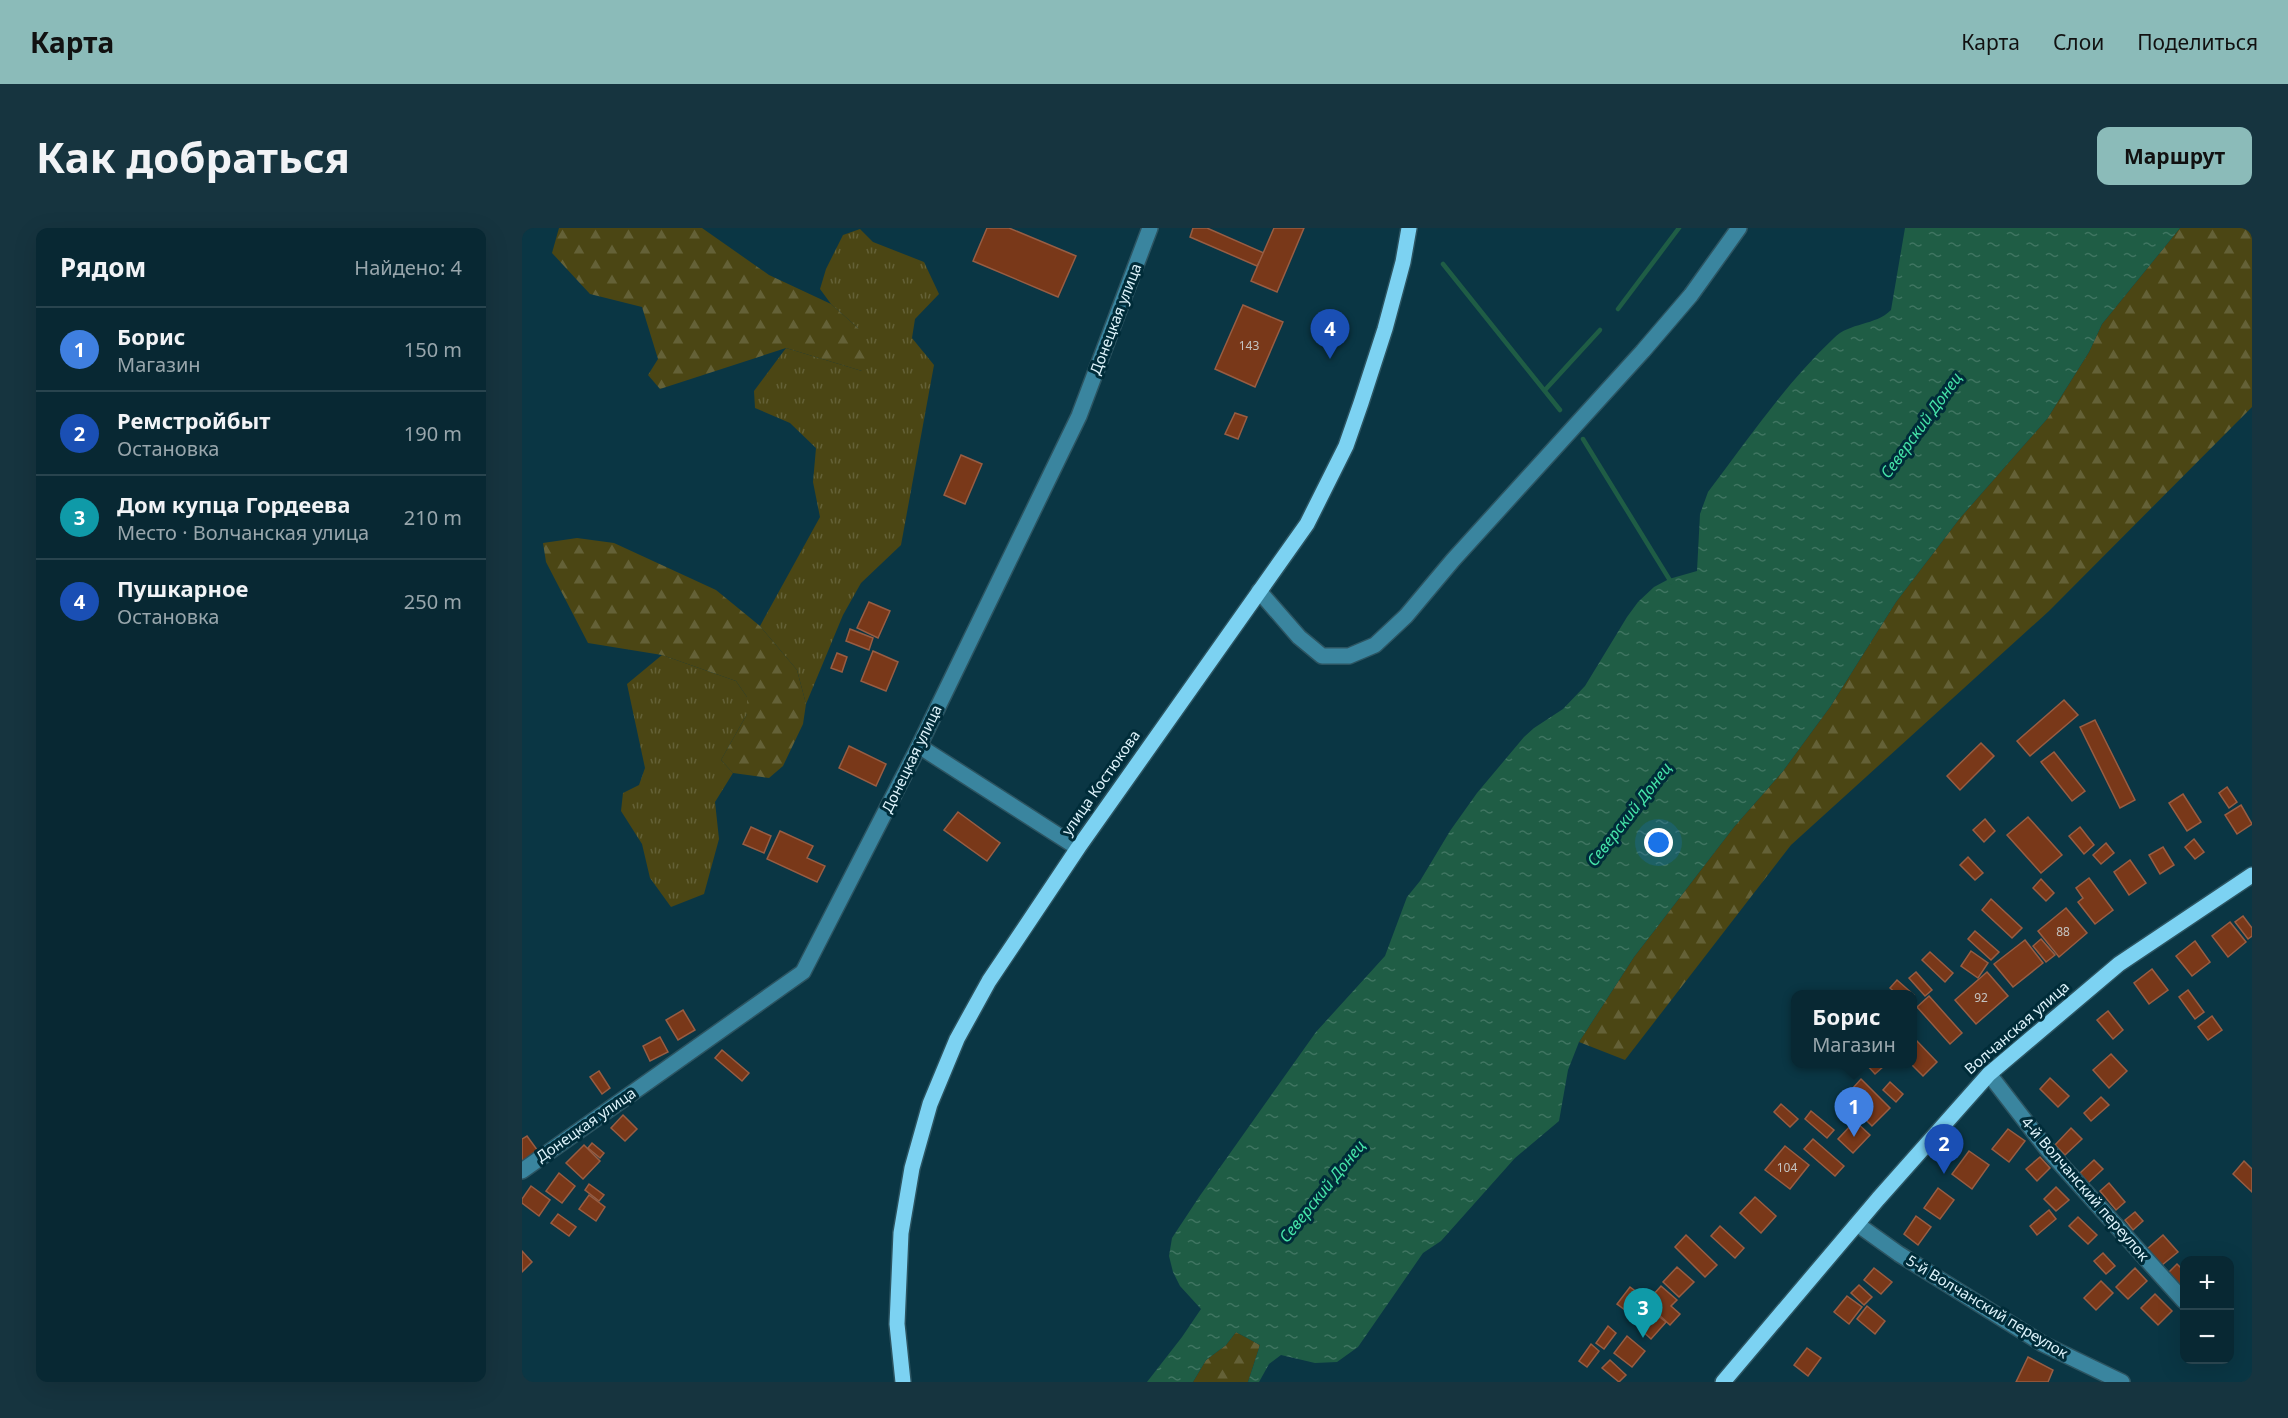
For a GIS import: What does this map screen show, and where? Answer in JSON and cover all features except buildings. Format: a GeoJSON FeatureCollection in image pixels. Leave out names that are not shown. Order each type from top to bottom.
{"type":"FeatureCollection","features":[{"type":"Feature","properties":{"kind":"main road","name":"улица Костюкова"},"geometry":{"type":"LineString","coordinates":[[903,1382],[897,1324],[901,1233],[912,1168],[930,1104],[957,1039],[989,981],[1078,848],[1307,524],[1346,446],[1385,328],[1403,262],[1409,228]]}},
{"type":"Feature","properties":{"kind":"main road","name":"Волчанская улица"},"geometry":{"type":"LineString","coordinates":[[1723,1382],[1857,1224],[1989,1074],[2119,964],[2252,875]]}},
{"type":"Feature","properties":{"kind":"street","name":"Донецкая улица"},"geometry":{"type":"LineString","coordinates":[[522,1171],[802,972],[919,746],[1079,416],[1150,228]]}},
{"type":"Feature","properties":{"kind":"street"},"geometry":{"type":"LineString","coordinates":[[1259,591],[1299,637],[1322,656],[1350,656],[1375,645],[1406,616],[1453,560],[1585,416],[1691,295],[1739,228]]}},
{"type":"Feature","properties":{"kind":"street"},"geometry":{"type":"LineString","coordinates":[[919,746],[1078,848]]}},
{"type":"Feature","properties":{"kind":"street","name":"4-й Волчанский переулок"},"geometry":{"type":"LineString","coordinates":[[1989,1074],[2047,1149],[2180,1297]]}},
{"type":"Feature","properties":{"kind":"street","name":"5-й Волчанский переулок"},"geometry":{"type":"LineString","coordinates":[[1857,1224],[1899,1254],[2043,1344],[2122,1382]]}},
{"type":"Feature","properties":{"kind":"green space"},"geometry":{"type":"Polygon","coordinates":[[[559,228],[702,228],[769,275],[831,304],[858,328],[876,359],[862,371],[786,348],[660,389],[648,375],[658,359],[642,307],[590,294],[552,253],[559,228]]]}},
{"type":"Feature","properties":{"kind":"green space"},"geometry":{"type":"Polygon","coordinates":[[[2180,228],[2252,228],[2252,407],[2049,611],[1791,845],[1625,1060],[1579,1042],[1634,957],[1734,827],[1783,771],[1830,707],[1896,602],[1960,518],[2047,419],[2089,352],[2102,324],[2180,228]]]}},
{"type":"Feature","properties":{"kind":"green space"},"geometry":{"type":"Polygon","coordinates":[[[860,229],[873,242],[924,262],[939,294],[915,319],[912,338],[934,365],[901,545],[861,583],[843,615],[806,704],[797,670],[760,626],[820,517],[813,482],[816,448],[790,423],[755,408],[754,391],[786,348],[862,371],[858,328],[831,304],[820,289],[826,269],[843,235],[860,229]]]}},
{"type":"Feature","properties":{"kind":"green space"},"geometry":{"type":"Polygon","coordinates":[[[577,538],[614,543],[716,590],[760,626],[797,670],[806,704],[803,724],[783,766],[769,778],[733,773],[721,760],[747,714],[747,697],[736,681],[662,655],[588,643],[546,562],[543,543],[577,538]]]}},
{"type":"Feature","properties":{"kind":"green space"},"geometry":{"type":"Polygon","coordinates":[[[662,655],[736,681],[747,697],[747,714],[721,760],[733,773],[715,802],[719,839],[704,894],[671,907],[650,878],[642,844],[621,811],[623,793],[639,785],[645,768],[627,684],[662,655]]]}},
{"type":"Feature","properties":{"kind":"green space"},"geometry":{"type":"Polygon","coordinates":[[[1236,1332],[1260,1345],[1248,1382],[1193,1382],[1206,1360],[1226,1345],[1236,1332]]]}},
{"type":"Feature","properties":{"kind":"water","name":"Северский Донец"},"geometry":{"type":"Polygon","coordinates":[[[1905,228],[2180,228],[2102,324],[2089,352],[2047,419],[1960,518],[1896,602],[1830,707],[1783,771],[1734,827],[1634,957],[1579,1042],[1568,1070],[1559,1121],[1515,1158],[1441,1241],[1423,1253],[1358,1347],[1337,1362],[1315,1363],[1281,1355],[1269,1364],[1259,1382],[1248,1382],[1260,1345],[1236,1332],[1226,1345],[1206,1360],[1193,1382],[1147,1382],[1201,1309],[1180,1286],[1173,1272],[1169,1256],[1172,1238],[1316,1032],[1385,956],[1407,897],[1420,881],[1450,831],[1477,793],[1524,737],[1563,709],[1585,686],[1638,602],[1654,587],[1669,579],[1697,571],[1700,514],[1708,492],[1768,412],[1816,355],[1840,333],[1878,319],[1891,310],[1905,228]]]}},
{"type":"Feature","properties":{"kind":"waterway"},"geometry":{"type":"LineString","coordinates":[[1618,309],[1679,228]]}},
{"type":"Feature","properties":{"kind":"waterway"},"geometry":{"type":"LineString","coordinates":[[1443,264],[1560,410]]}},
{"type":"Feature","properties":{"kind":"waterway"},"geometry":{"type":"LineString","coordinates":[[1545,390],[1600,330]]}},
{"type":"Feature","properties":{"kind":"waterway"},"geometry":{"type":"LineString","coordinates":[[1583,439],[1671,582]]}},
{"type":"Feature","properties":{"kind":"place","name":"Пушкарное"},"geometry":{"type":"Point","coordinates":[1330,359]}},
{"type":"Feature","properties":{"kind":"place","name":"Борис"},"geometry":{"type":"Point","coordinates":[1854,1137]}},
{"type":"Feature","properties":{"kind":"place","name":"Ремстройбыт"},"geometry":{"type":"Point","coordinates":[1944,1174]}},
{"type":"Feature","properties":{"kind":"place","name":"Дом купца Гордеева"},"geometry":{"type":"Point","coordinates":[1643,1338]}}]}
